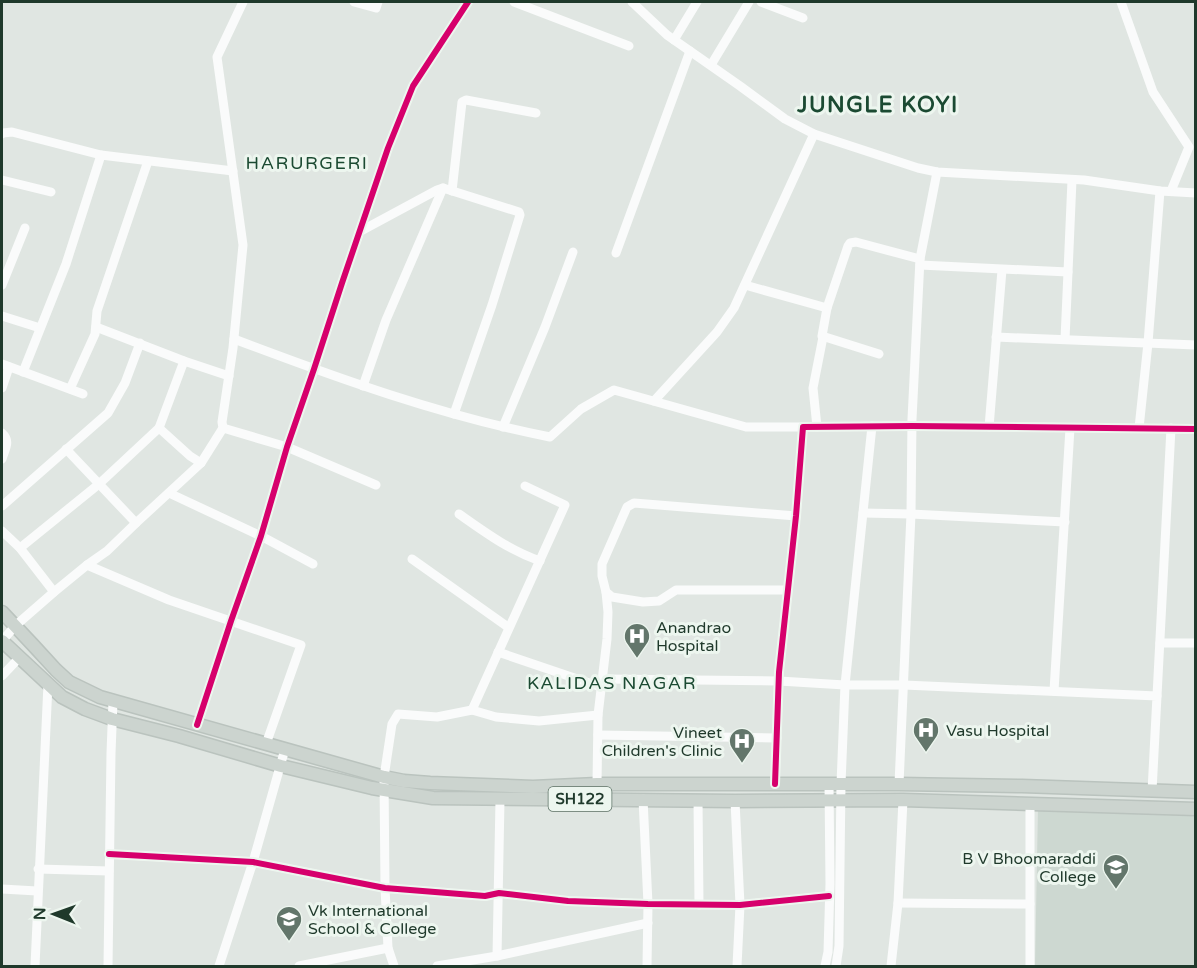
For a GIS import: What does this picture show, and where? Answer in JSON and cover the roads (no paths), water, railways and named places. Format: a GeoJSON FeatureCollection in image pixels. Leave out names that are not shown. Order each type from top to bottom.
{"type":"FeatureCollection","features":[{"type":"Feature","properties":{"kind":"main road"},"geometry":{"type":"LineString","coordinates":[[2,612],[69,682],[100,697],[384,777],[412,782],[533,787],[597,784],[899,784],[1196,792]]}},
{"type":"Feature","properties":{"kind":"main road","name":"SH122"},"geometry":{"type":"LineString","coordinates":[[2,641],[62,697],[71,703],[112,719],[281,766],[385,790],[433,798],[903,800],[1196,809]]}},
{"type":"Feature","properties":{"kind":"street"},"geometry":{"type":"LineString","coordinates":[[2,641],[15,626],[54,592],[107,551],[201,463],[223,428],[243,245],[217,57],[243,2]]}},
{"type":"Feature","properties":{"kind":"street"},"geometry":{"type":"LineString","coordinates":[[354,2],[376,8],[378,2]]}},
{"type":"Feature","properties":{"kind":"street"},"geometry":{"type":"LineString","coordinates":[[197,724],[388,148],[413,86],[468,2]]}},
{"type":"Feature","properties":{"kind":"street"},"geometry":{"type":"LineString","coordinates":[[514,2],[629,46]]}},
{"type":"Feature","properties":{"kind":"street"},"geometry":{"type":"LineString","coordinates":[[632,2],[674,40],[785,119],[814,134],[937,172],[1072,180],[1196,193]]}},
{"type":"Feature","properties":{"kind":"street"},"geometry":{"type":"LineString","coordinates":[[674,40],[697,2]]}},
{"type":"Feature","properties":{"kind":"street"},"geometry":{"type":"LineString","coordinates":[[711,65],[749,2]]}},
{"type":"Feature","properties":{"kind":"street"},"geometry":{"type":"LineString","coordinates":[[761,2],[803,18]]}},
{"type":"Feature","properties":{"kind":"street"},"geometry":{"type":"LineString","coordinates":[[1121,2],[1154,92],[1189,147],[1171,191]]}},
{"type":"Feature","properties":{"kind":"street"},"geometry":{"type":"LineString","coordinates":[[616,253],[690,51]]}},
{"type":"Feature","properties":{"kind":"street"},"geometry":{"type":"LineString","coordinates":[[363,386],[386,320],[448,189],[462,102],[466,100],[537,113]]}},
{"type":"Feature","properties":{"kind":"street"},"geometry":{"type":"LineString","coordinates":[[2,134],[12,132],[101,155],[233,171]]}},
{"type":"Feature","properties":{"kind":"street"},"geometry":{"type":"LineString","coordinates":[[654,401],[717,332],[734,308],[814,134]]}},
{"type":"Feature","properties":{"kind":"street"},"geometry":{"type":"LineString","coordinates":[[22,372],[66,264],[101,155]]}},
{"type":"Feature","properties":{"kind":"street"},"geometry":{"type":"LineString","coordinates":[[70,389],[95,334],[97,311],[148,161]]}},
{"type":"Feature","properties":{"kind":"street"},"geometry":{"type":"LineString","coordinates":[[899,784],[920,262],[937,172]]}},
{"type":"Feature","properties":{"kind":"street"},"geometry":{"type":"LineString","coordinates":[[2,180],[51,192]]}},
{"type":"Feature","properties":{"kind":"street"},"geometry":{"type":"LineString","coordinates":[[1065,339],[1072,180]]}},
{"type":"Feature","properties":{"kind":"street"},"geometry":{"type":"LineString","coordinates":[[359,232],[437,190],[448,189],[520,213],[492,305],[454,414]]}},
{"type":"Feature","properties":{"kind":"street"},"geometry":{"type":"LineString","coordinates":[[1138,428],[1148,343],[1160,191]]}},
{"type":"Feature","properties":{"kind":"street"},"geometry":{"type":"LineString","coordinates":[[2,285],[6,261],[25,228]]}},
{"type":"Feature","properties":{"kind":"street"},"geometry":{"type":"LineString","coordinates":[[817,427],[813,388],[822,334],[827,308],[850,243],[856,242],[920,262],[1002,270],[1068,272]]}},
{"type":"Feature","properties":{"kind":"street"},"geometry":{"type":"LineString","coordinates":[[503,427],[545,327],[573,252]]}},
{"type":"Feature","properties":{"kind":"street"},"geometry":{"type":"LineString","coordinates":[[989,427],[1002,270]]}},
{"type":"Feature","properties":{"kind":"street"},"geometry":{"type":"LineString","coordinates":[[745,285],[827,308]]}},
{"type":"Feature","properties":{"kind":"street"},"geometry":{"type":"LineString","coordinates":[[2,316],[40,328]]}},
{"type":"Feature","properties":{"kind":"street"},"geometry":{"type":"LineString","coordinates":[[96,327],[229,376]]}},
{"type":"Feature","properties":{"kind":"street"},"geometry":{"type":"LineString","coordinates":[[823,337],[879,354]]}},
{"type":"Feature","properties":{"kind":"street"},"geometry":{"type":"LineString","coordinates":[[996,337],[1196,345]]}},
{"type":"Feature","properties":{"kind":"street"},"geometry":{"type":"LineString","coordinates":[[234,339],[363,386],[454,414],[550,437],[580,409],[614,390],[746,427],[1196,429]]}},
{"type":"Feature","properties":{"kind":"street"},"geometry":{"type":"LineString","coordinates":[[2,506],[108,413],[125,383],[140,343]]}},
{"type":"Feature","properties":{"kind":"street"},"geometry":{"type":"LineString","coordinates":[[20,548],[99,484],[159,428],[184,361]]}},
{"type":"Feature","properties":{"kind":"street"},"geometry":{"type":"LineString","coordinates":[[2,388],[5,366],[83,394]]}},
{"type":"Feature","properties":{"kind":"street"},"geometry":{"type":"LineString","coordinates":[[836,966],[839,946],[835,784],[872,426]]}},
{"type":"Feature","properties":{"kind":"street"},"geometry":{"type":"LineString","coordinates":[[775,784],[779,681],[803,427]]}},
{"type":"Feature","properties":{"kind":"street"},"geometry":{"type":"LineString","coordinates":[[159,428],[201,463]]}},
{"type":"Feature","properties":{"kind":"street"},"geometry":{"type":"LineString","coordinates":[[223,428],[287,447],[376,485]]}},
{"type":"Feature","properties":{"kind":"street"},"geometry":{"type":"LineString","coordinates":[[1054,691],[1070,428]]}},
{"type":"Feature","properties":{"kind":"street"},"geometry":{"type":"LineString","coordinates":[[1152,791],[1172,428]]}},
{"type":"Feature","properties":{"kind":"street"},"geometry":{"type":"LineString","coordinates":[[2,433],[8,443],[2,459]]}},
{"type":"Feature","properties":{"kind":"street"},"geometry":{"type":"LineString","coordinates":[[66,449],[136,522]]}},
{"type":"Feature","properties":{"kind":"street"},"geometry":{"type":"LineString","coordinates":[[472,710],[564,506],[525,486]]}},
{"type":"Feature","properties":{"kind":"street"},"geometry":{"type":"LineString","coordinates":[[169,493],[261,536],[314,564]]}},
{"type":"Feature","properties":{"kind":"street"},"geometry":{"type":"LineString","coordinates":[[597,784],[598,715],[608,612],[602,564],[630,504],[634,502],[796,516]]}},
{"type":"Feature","properties":{"kind":"street"},"geometry":{"type":"LineString","coordinates":[[863,513],[1065,522]]}},
{"type":"Feature","properties":{"kind":"street"},"geometry":{"type":"LineString","coordinates":[[459,514],[499,542],[520,554],[540,561]]}},
{"type":"Feature","properties":{"kind":"street"},"geometry":{"type":"LineString","coordinates":[[2,531],[20,548],[54,592]]}},
{"type":"Feature","properties":{"kind":"street"},"geometry":{"type":"LineString","coordinates":[[412,559],[508,627]]}},
{"type":"Feature","properties":{"kind":"street"},"geometry":{"type":"LineString","coordinates":[[87,565],[169,600],[301,645],[266,744]]}},
{"type":"Feature","properties":{"kind":"street"},"geometry":{"type":"LineString","coordinates":[[606,592],[612,597],[659,602],[676,590],[787,590]]}},
{"type":"Feature","properties":{"kind":"street"},"geometry":{"type":"LineString","coordinates":[[1160,643],[1196,643]]}},
{"type":"Feature","properties":{"kind":"street"},"geometry":{"type":"LineString","coordinates":[[498,652],[602,683],[779,681],[1157,696]]}},
{"type":"Feature","properties":{"kind":"street"},"geometry":{"type":"LineString","coordinates":[[2,676],[19,658]]}},
{"type":"Feature","properties":{"kind":"street"},"geometry":{"type":"LineString","coordinates":[[35,966],[48,684]]}},
{"type":"Feature","properties":{"kind":"street"},"geometry":{"type":"LineString","coordinates":[[108,966],[113,701]]}},
{"type":"Feature","properties":{"kind":"street"},"geometry":{"type":"LineString","coordinates":[[394,966],[388,948],[384,777],[392,724],[398,714],[437,717],[472,710],[496,717],[539,721],[598,715]]}},
{"type":"Feature","properties":{"kind":"street"},"geometry":{"type":"LineString","coordinates":[[598,735],[777,738]]}},
{"type":"Feature","properties":{"kind":"street"},"geometry":{"type":"LineString","coordinates":[[219,966],[253,862],[285,749]]}},
{"type":"Feature","properties":{"kind":"street"},"geometry":{"type":"LineString","coordinates":[[643,799],[648,904],[647,966]]}},
{"type":"Feature","properties":{"kind":"street"},"geometry":{"type":"LineString","coordinates":[[497,956],[500,800]]}},
{"type":"Feature","properties":{"kind":"street"},"geometry":{"type":"LineString","coordinates":[[698,800],[699,905]]}},
{"type":"Feature","properties":{"kind":"street"},"geometry":{"type":"LineString","coordinates":[[825,966],[828,952],[835,800]]}},
{"type":"Feature","properties":{"kind":"street"},"geometry":{"type":"LineString","coordinates":[[891,966],[898,903],[903,800]]}},
{"type":"Feature","properties":{"kind":"street"},"geometry":{"type":"LineString","coordinates":[[735,801],[740,905],[736,966]]}},
{"type":"Feature","properties":{"kind":"street"},"geometry":{"type":"LineString","coordinates":[[1030,803],[1030,966]]}},
{"type":"Feature","properties":{"kind":"street"},"geometry":{"type":"LineString","coordinates":[[109,854],[253,862],[385,888],[485,896],[498,893],[568,901],[740,905],[829,896]]}},
{"type":"Feature","properties":{"kind":"street"},"geometry":{"type":"LineString","coordinates":[[38,869],[109,871]]}},
{"type":"Feature","properties":{"kind":"street"},"geometry":{"type":"LineString","coordinates":[[2,889],[37,891]]}},
{"type":"Feature","properties":{"kind":"street"},"geometry":{"type":"LineString","coordinates":[[898,903],[1030,904]]}},
{"type":"Feature","properties":{"kind":"street"},"geometry":{"type":"LineString","coordinates":[[437,966],[497,956],[648,923]]}},
{"type":"Feature","properties":{"kind":"street"},"geometry":{"type":"LineString","coordinates":[[299,966],[388,948]]}},
{"type":"Feature","properties":{"kind":"place","name":"Anandrao Hospital"},"geometry":{"type":"Point","coordinates":[637,659]}},
{"type":"Feature","properties":{"kind":"place","name":"Vasu Hospital"},"geometry":{"type":"Point","coordinates":[926,753]}},
{"type":"Feature","properties":{"kind":"place","name":"Vineet Children's Clinic"},"geometry":{"type":"Point","coordinates":[742,764]}},
{"type":"Feature","properties":{"kind":"place","name":"B V Bhoomaraddi College"},"geometry":{"type":"Point","coordinates":[1116,890]}},
{"type":"Feature","properties":{"kind":"place","name":"Vk International School & College"},"geometry":{"type":"Point","coordinates":[289,942]}},
{"type":"Feature","properties":{"kind":"district","name":"JUNGLE KOYI"},"geometry":{"type":"Point","coordinates":[878,104]}},
{"type":"Feature","properties":{"kind":"district","name":"HARURGERI"},"geometry":{"type":"Point","coordinates":[307,163]}},
{"type":"Feature","properties":{"kind":"district","name":"KALIDAS NAGAR"},"geometry":{"type":"Point","coordinates":[612,683]}}]}
